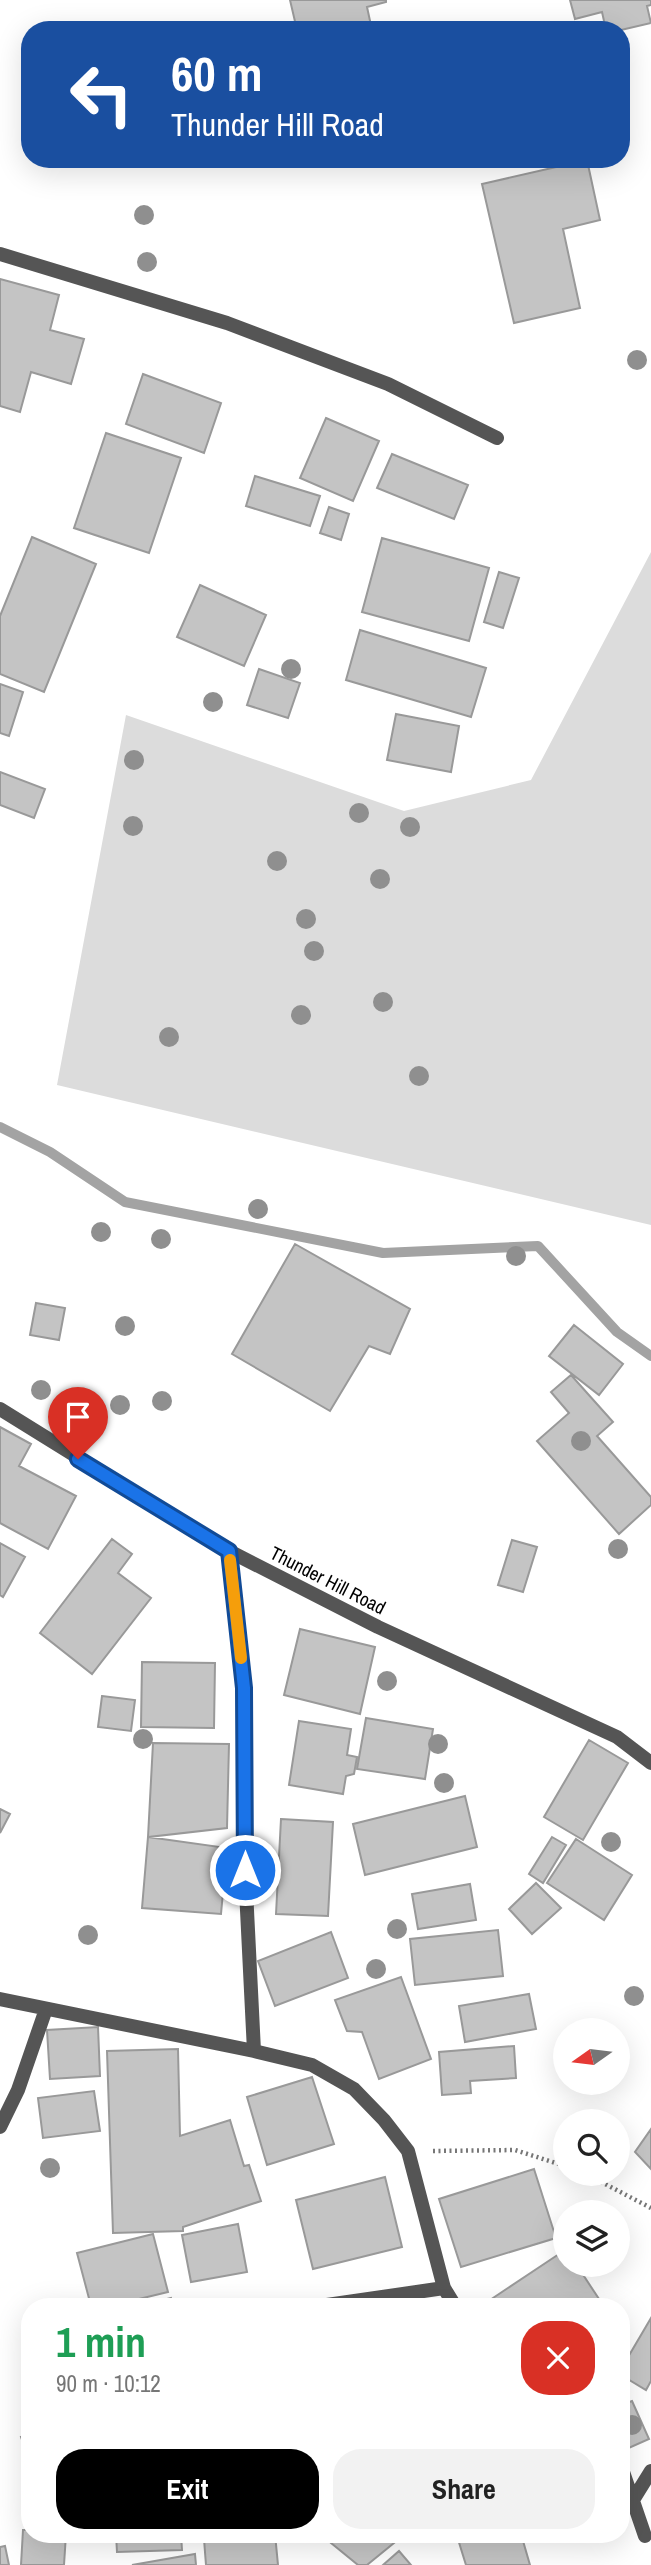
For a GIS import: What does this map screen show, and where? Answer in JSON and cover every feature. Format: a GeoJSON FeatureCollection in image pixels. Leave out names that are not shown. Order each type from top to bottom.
{"type":"FeatureCollection","features":[{"type":"Feature","properties":{"kind":"street"},"geometry":{"type":"LineString","coordinates":[[0,254],[227,323],[388,384],[496,438]]}},
{"type":"Feature","properties":{"kind":"street","name":"Thunder Hill Road"},"geometry":{"type":"LineString","coordinates":[[0,1409],[229,1551],[378,1627],[617,1737],[651,1763]]}},
{"type":"Feature","properties":{"kind":"street"},"geometry":{"type":"LineString","coordinates":[[229,1551],[244,1688],[245,1870],[254,2051]]}},
{"type":"Feature","properties":{"kind":"street"},"geometry":{"type":"LineString","coordinates":[[617,1737],[651,1756]]}},
{"type":"Feature","properties":{"kind":"street"},"geometry":{"type":"LineString","coordinates":[[0,1999],[312,2065],[354,2090],[408,2151],[444,2288],[450,2298]]}},
{"type":"Feature","properties":{"kind":"street"},"geometry":{"type":"LineString","coordinates":[[0,2127],[18,2090],[46,2009]]}},
{"type":"Feature","properties":{"kind":"street"},"geometry":{"type":"LineString","coordinates":[[375,2298],[444,2288]]}},
{"type":"Feature","properties":{"kind":"street"},"geometry":{"type":"LineString","coordinates":[[634,2500],[651,2471]]}},
{"type":"Feature","properties":{"kind":"street"},"geometry":{"type":"LineString","coordinates":[[630,2490],[645,2536]]}},
{"type":"Feature","properties":{"kind":"path"},"geometry":{"type":"LineString","coordinates":[[408,2151],[515,2150],[553,2162]]}},
{"type":"Feature","properties":{"kind":"path"},"geometry":{"type":"LineString","coordinates":[[609,2186],[651,2208]]}},
{"type":"Feature","properties":{"kind":"shaded area"},"geometry":{"type":"Polygon","coordinates":[[[651,552],[651,1225],[57,1085],[126,715],[404,811],[531,780],[651,552]]]}},
{"type":"Feature","properties":{"kind":"building"},"geometry":{"type":"Polygon","coordinates":[[[290,0],[386,0],[367,7],[370,21],[295,21],[290,0]]]}},
{"type":"Feature","properties":{"kind":"building"},"geometry":{"type":"Polygon","coordinates":[[[570,0],[651,0],[651,5],[647,6],[651,23],[630,28],[630,21],[604,21],[602,12],[575,19],[570,0]]]}},
{"type":"Feature","properties":{"kind":"building"},"geometry":{"type":"Polygon","coordinates":[[[552,168],[589,168],[600,220],[563,229],[580,308],[514,323],[482,184],[552,168]]]}},
{"type":"Feature","properties":{"kind":"building"},"geometry":{"type":"Polygon","coordinates":[[[0,279],[59,295],[50,330],[84,339],[71,384],[31,372],[20,412],[0,406],[0,279]]]}},
{"type":"Feature","properties":{"kind":"building"},"geometry":{"type":"Polygon","coordinates":[[[143,374],[221,403],[204,453],[126,424],[143,374]]]}},
{"type":"Feature","properties":{"kind":"building"},"geometry":{"type":"Polygon","coordinates":[[[326,418],[379,441],[353,501],[300,478],[326,418]]]}},
{"type":"Feature","properties":{"kind":"building"},"geometry":{"type":"Polygon","coordinates":[[[106,433],[181,458],[149,553],[74,528],[106,433]]]}},
{"type":"Feature","properties":{"kind":"building"},"geometry":{"type":"Polygon","coordinates":[[[392,454],[468,485],[454,519],[377,488],[392,454]]]}},
{"type":"Feature","properties":{"kind":"building"},"geometry":{"type":"Polygon","coordinates":[[[255,476],[320,496],[310,526],[246,506],[255,476]]]}},
{"type":"Feature","properties":{"kind":"building"},"geometry":{"type":"Polygon","coordinates":[[[329,507],[349,514],[341,540],[320,533],[329,507]]]}},
{"type":"Feature","properties":{"kind":"building"},"geometry":{"type":"Polygon","coordinates":[[[32,537],[96,564],[44,692],[0,674],[0,616],[32,537]]]}},
{"type":"Feature","properties":{"kind":"building"},"geometry":{"type":"Polygon","coordinates":[[[382,538],[489,568],[469,641],[362,612],[382,538]]]}},
{"type":"Feature","properties":{"kind":"building"},"geometry":{"type":"Polygon","coordinates":[[[499,572],[519,578],[503,628],[484,622],[499,572]]]}},
{"type":"Feature","properties":{"kind":"building"},"geometry":{"type":"Polygon","coordinates":[[[200,585],[266,615],[244,666],[177,637],[200,585]]]}},
{"type":"Feature","properties":{"kind":"building"},"geometry":{"type":"Polygon","coordinates":[[[360,630],[486,668],[471,717],[346,680],[360,630]]]}},
{"type":"Feature","properties":{"kind":"building"},"geometry":{"type":"Polygon","coordinates":[[[259,669],[300,683],[288,718],[247,705],[259,669]]]}},
{"type":"Feature","properties":{"kind":"building"},"geometry":{"type":"Polygon","coordinates":[[[0,684],[23,692],[9,736],[0,733],[0,684]]]}},
{"type":"Feature","properties":{"kind":"building"},"geometry":{"type":"Polygon","coordinates":[[[396,714],[459,726],[451,772],[387,760],[396,714]]]}},
{"type":"Feature","properties":{"kind":"building"},"geometry":{"type":"Polygon","coordinates":[[[0,772],[45,789],[34,818],[0,805],[0,772]]]}},
{"type":"Feature","properties":{"kind":"building"},"geometry":{"type":"Polygon","coordinates":[[[295,1244],[410,1309],[390,1354],[369,1346],[330,1411],[232,1354],[295,1244]]]}},
{"type":"Feature","properties":{"kind":"building"},"geometry":{"type":"Polygon","coordinates":[[[36,1303],[65,1308],[59,1340],[30,1335],[36,1303]]]}},
{"type":"Feature","properties":{"kind":"building"},"geometry":{"type":"Polygon","coordinates":[[[574,1325],[623,1364],[599,1395],[549,1356],[574,1325]]]}},
{"type":"Feature","properties":{"kind":"building"},"geometry":{"type":"Polygon","coordinates":[[[571,1375],[613,1422],[597,1436],[651,1497],[651,1505],[619,1534],[537,1441],[569,1413],[551,1392],[571,1375]]]}},
{"type":"Feature","properties":{"kind":"building"},"geometry":{"type":"Polygon","coordinates":[[[0,1427],[31,1444],[19,1466],[76,1496],[48,1549],[0,1523],[0,1427]]]}},
{"type":"Feature","properties":{"kind":"building"},"geometry":{"type":"Polygon","coordinates":[[[112,1539],[132,1554],[118,1573],[151,1598],[92,1674],[40,1633],[112,1539]]]}},
{"type":"Feature","properties":{"kind":"building"},"geometry":{"type":"Polygon","coordinates":[[[512,1540],[537,1547],[523,1592],[498,1585],[512,1540]]]}},
{"type":"Feature","properties":{"kind":"building"},"geometry":{"type":"Polygon","coordinates":[[[0,1543],[25,1557],[3,1597],[0,1595],[0,1543]]]}},
{"type":"Feature","properties":{"kind":"building"},"geometry":{"type":"Polygon","coordinates":[[[300,1629],[375,1647],[360,1714],[284,1695],[300,1629]]]}},
{"type":"Feature","properties":{"kind":"building"},"geometry":{"type":"Polygon","coordinates":[[[142,1662],[215,1663],[214,1728],[141,1727],[142,1662]]]}},
{"type":"Feature","properties":{"kind":"building"},"geometry":{"type":"Polygon","coordinates":[[[102,1696],[135,1700],[131,1731],[98,1727],[102,1696]]]}},
{"type":"Feature","properties":{"kind":"building"},"geometry":{"type":"Polygon","coordinates":[[[366,1718],[433,1729],[425,1779],[357,1769],[366,1718]]]}},
{"type":"Feature","properties":{"kind":"building"},"geometry":{"type":"Polygon","coordinates":[[[299,1721],[351,1729],[347,1755],[357,1757],[354,1774],[346,1776],[343,1794],[289,1785],[299,1721]]]}},
{"type":"Feature","properties":{"kind":"building"},"geometry":{"type":"Polygon","coordinates":[[[589,1740],[628,1763],[583,1840],[544,1817],[589,1740]]]}},
{"type":"Feature","properties":{"kind":"building"},"geometry":{"type":"Polygon","coordinates":[[[153,1743],[229,1744],[227,1828],[148,1837],[153,1743]]]}},
{"type":"Feature","properties":{"kind":"building"},"geometry":{"type":"Polygon","coordinates":[[[465,1796],[477,1847],[365,1875],[353,1824],[465,1796]]]}},
{"type":"Feature","properties":{"kind":"building"},"geometry":{"type":"Polygon","coordinates":[[[0,1809],[10,1814],[0,1833],[0,1809]]]}},
{"type":"Feature","properties":{"kind":"building"},"geometry":{"type":"Polygon","coordinates":[[[281,1819],[333,1822],[328,1916],[276,1914],[281,1819]]]}},
{"type":"Feature","properties":{"kind":"building"},"geometry":{"type":"Polygon","coordinates":[[[148,1837],[227,1848],[221,1914],[142,1908],[148,1837]]]}},
{"type":"Feature","properties":{"kind":"building"},"geometry":{"type":"Polygon","coordinates":[[[552,1837],[566,1845],[543,1883],[529,1874],[552,1837]]]}},
{"type":"Feature","properties":{"kind":"building"},"geometry":{"type":"Polygon","coordinates":[[[576,1839],[632,1875],[604,1920],[547,1883],[576,1839]]]}},
{"type":"Feature","properties":{"kind":"building"},"geometry":{"type":"Polygon","coordinates":[[[536,1883],[561,1908],[532,1934],[509,1909],[536,1883]]]}},
{"type":"Feature","properties":{"kind":"building"},"geometry":{"type":"Polygon","coordinates":[[[470,1884],[476,1920],[418,1929],[412,1894],[470,1884]]]}},
{"type":"Feature","properties":{"kind":"building"},"geometry":{"type":"Polygon","coordinates":[[[498,1930],[503,1976],[415,1985],[410,1939],[498,1930]]]}},
{"type":"Feature","properties":{"kind":"building"},"geometry":{"type":"Polygon","coordinates":[[[331,1932],[348,1978],[275,2006],[258,1961],[331,1932]]]}},
{"type":"Feature","properties":{"kind":"building"},"geometry":{"type":"Polygon","coordinates":[[[401,1977],[431,2059],[379,2079],[362,2032],[347,2031],[335,2000],[401,1977]]]}},
{"type":"Feature","properties":{"kind":"building"},"geometry":{"type":"Polygon","coordinates":[[[529,1994],[536,2029],[465,2042],[459,2006],[529,1994]]]}},
{"type":"Feature","properties":{"kind":"building"},"geometry":{"type":"Polygon","coordinates":[[[98,2027],[100,2076],[50,2079],[47,2030],[98,2027]]]}},
{"type":"Feature","properties":{"kind":"building"},"geometry":{"type":"Polygon","coordinates":[[[514,2046],[516,2078],[470,2081],[471,2093],[442,2095],[439,2052],[514,2046]]]}},
{"type":"Feature","properties":{"kind":"building"},"geometry":{"type":"Polygon","coordinates":[[[178,2049],[180,2136],[230,2120],[244,2166],[249,2165],[261,2201],[183,2227],[183,2231],[113,2233],[107,2051],[178,2049]]]}},
{"type":"Feature","properties":{"kind":"building"},"geometry":{"type":"Polygon","coordinates":[[[312,2077],[334,2144],[267,2165],[247,2097],[312,2077]]]}},
{"type":"Feature","properties":{"kind":"building"},"geometry":{"type":"Polygon","coordinates":[[[94,2091],[100,2131],[43,2138],[38,2098],[94,2091]]]}},
{"type":"Feature","properties":{"kind":"building"},"geometry":{"type":"Polygon","coordinates":[[[651,2129],[651,2169],[635,2152],[651,2129]]]}},
{"type":"Feature","properties":{"kind":"building"},"geometry":{"type":"Polygon","coordinates":[[[534,2169],[553,2229],[553,2239],[461,2267],[439,2199],[534,2169]]]}},
{"type":"Feature","properties":{"kind":"building"},"geometry":{"type":"Polygon","coordinates":[[[385,2177],[402,2247],[313,2269],[296,2200],[385,2177]]]}},
{"type":"Feature","properties":{"kind":"building"},"geometry":{"type":"Polygon","coordinates":[[[238,2224],[247,2272],[191,2282],[182,2235],[238,2224]]]}},
{"type":"Feature","properties":{"kind":"building"},"geometry":{"type":"Polygon","coordinates":[[[153,2234],[168,2292],[143,2298],[89,2298],[77,2253],[153,2234]]]}},
{"type":"Feature","properties":{"kind":"building"},"geometry":{"type":"Polygon","coordinates":[[[553,2258],[553,2277],[585,2277],[598,2298],[493,2298],[553,2258]]]}},
{"type":"Feature","properties":{"kind":"building"},"geometry":{"type":"Polygon","coordinates":[[[651,2318],[651,2381],[646,2390],[630,2380],[630,2354],[651,2318]]]}},
{"type":"Feature","properties":{"kind":"building"},"geometry":{"type":"Polygon","coordinates":[[[632,2401],[649,2439],[630,2447],[632,2401]]]}},
{"type":"Feature","properties":{"kind":"building"},"geometry":{"type":"Polygon","coordinates":[[[22,2543],[65,2543],[64,2565],[21,2565],[22,2543]]]}},
{"type":"Feature","properties":{"kind":"building"},"geometry":{"type":"Polygon","coordinates":[[[116,2543],[182,2543],[182,2550],[117,2552],[116,2543]]]}},
{"type":"Feature","properties":{"kind":"building"},"geometry":{"type":"Polygon","coordinates":[[[204,2543],[276,2543],[278,2565],[206,2565],[204,2543]]]}},
{"type":"Feature","properties":{"kind":"building"},"geometry":{"type":"Polygon","coordinates":[[[331,2543],[394,2543],[367,2565],[358,2565],[331,2543]]]}},
{"type":"Feature","properties":{"kind":"building"},"geometry":{"type":"Polygon","coordinates":[[[459,2543],[524,2543],[530,2565],[466,2565],[459,2543]]]}},
{"type":"Feature","properties":{"kind":"building"},"geometry":{"type":"Polygon","coordinates":[[[5,2546],[9,2565],[0,2565],[0,2547],[5,2546]]]}},
{"type":"Feature","properties":{"kind":"building"},"geometry":{"type":"Polygon","coordinates":[[[399,2551],[411,2565],[383,2565],[399,2551]]]}},
{"type":"Feature","properties":{"kind":"building"},"geometry":{"type":"Polygon","coordinates":[[[195,2554],[196,2565],[132,2565],[195,2554]]]}},
{"type":"Feature","properties":{"kind":"waterway"},"geometry":{"type":"LineString","coordinates":[[0,1127],[50,1152],[125,1202],[383,1253],[538,1246],[617,1332],[651,1356]]}},
{"type":"Feature","properties":{"kind":"slow traffic"},"geometry":{"type":"LineString","coordinates":[[230,1560],[241,1658]]}},
{"type":"Feature","properties":{"kind":"route"},"geometry":{"type":"LineString","coordinates":[[78,1459],[229,1551],[244,1688],[245,1870]]}}]}
